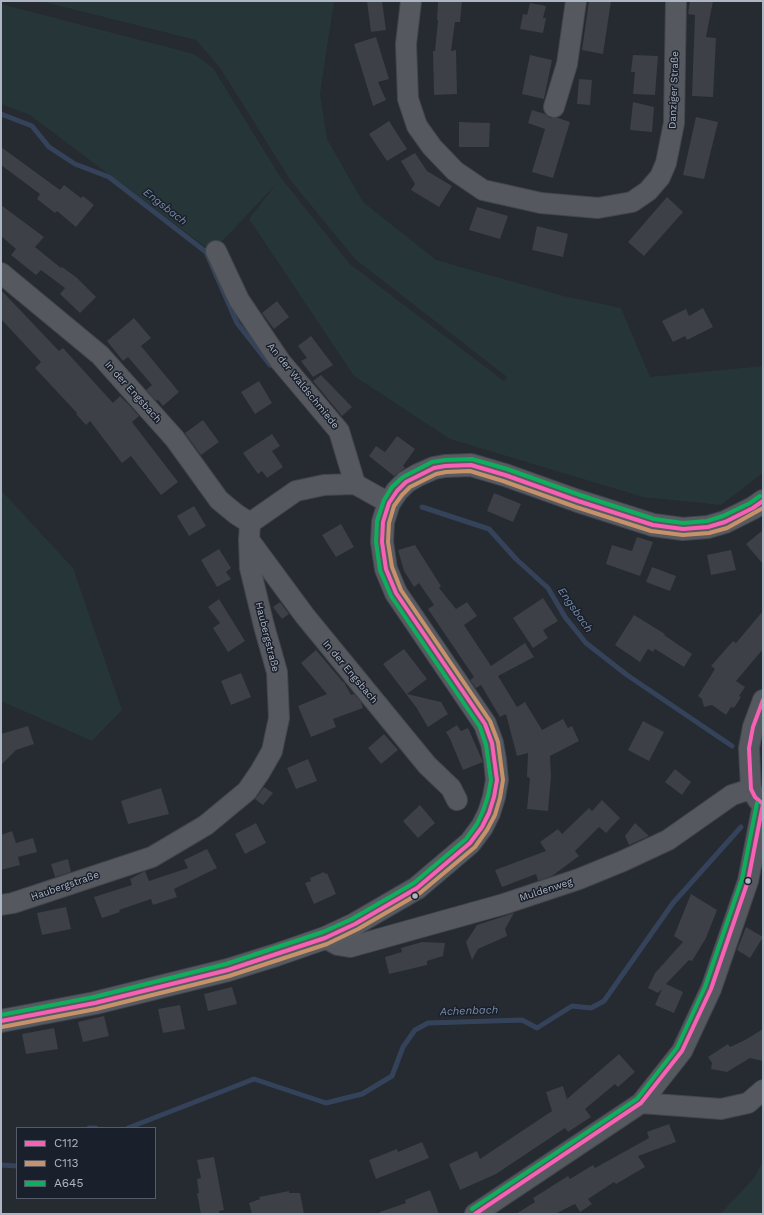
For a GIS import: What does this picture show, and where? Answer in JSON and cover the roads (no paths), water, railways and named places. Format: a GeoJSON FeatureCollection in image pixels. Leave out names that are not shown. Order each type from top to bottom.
{"type":"FeatureCollection","features":[{"type":"Feature","properties":{"kind":"main road"},"geometry":{"type":"LineString","coordinates":[[1,1022],[95,1003],[206,975],[276,955],[325,938],[355,924],[417,888],[470,843],[482,827],[489,813],[495,792],[496,780],[492,743],[485,724],[408,612],[396,593],[386,569],[382,542],[382,522],[389,503],[397,491],[406,482],[434,468],[471,465],[653,525],[683,529],[708,527],[725,522],[753,508],[763,500]]}},
{"type":"Feature","properties":{"kind":"street","name":"Danziger Straße"},"geometry":{"type":"LineString","coordinates":[[411,1],[406,44],[408,99],[417,126],[432,147],[455,171],[483,190],[541,203],[598,208],[632,202],[648,191],[660,177],[666,163],[674,122],[676,1]]}},
{"type":"Feature","properties":{"kind":"street"},"geometry":{"type":"LineString","coordinates":[[554,107],[567,64],[576,1]]}},
{"type":"Feature","properties":{"kind":"street","name":"An der Waldschmiede"},"geometry":{"type":"LineString","coordinates":[[216,251],[238,300],[280,361],[339,431],[355,484]]}},
{"type":"Feature","properties":{"kind":"street","name":"In der Engsbach"},"geometry":{"type":"LineString","coordinates":[[1,273],[100,356],[175,440],[219,500],[236,514],[249,531],[305,616],[428,765],[451,788],[457,800]]}},
{"type":"Feature","properties":{"kind":"street"},"geometry":{"type":"LineString","coordinates":[[249,531],[296,491],[324,485],[355,484],[389,503]]}},
{"type":"Feature","properties":{"kind":"street","name":"Haubergstraße"},"geometry":{"type":"LineString","coordinates":[[1,905],[13,903],[152,857],[206,825],[247,792],[272,751],[279,718],[277,672],[250,568],[249,531]]}},
{"type":"Feature","properties":{"kind":"street"},"geometry":{"type":"LineString","coordinates":[[475,1214],[641,1103],[682,1051],[711,989],[748,881],[759,799],[749,748],[753,727],[763,700]]}},
{"type":"Feature","properties":{"kind":"street","name":"Muldenweg"},"geometry":{"type":"LineString","coordinates":[[325,938],[338,945],[350,947],[504,904],[579,879],[668,840],[732,795],[759,799]]}},
{"type":"Feature","properties":{"kind":"street"},"geometry":{"type":"LineString","coordinates":[[641,1103],[721,1109],[748,1103],[763,1090]]}},
{"type":"Feature","properties":{"kind":"waterway","name":"Engsbach"},"geometry":{"type":"LineString","coordinates":[[1,114],[32,126],[49,147],[75,164],[109,177],[206,252],[237,323],[270,365]]}},
{"type":"Feature","properties":{"kind":"waterway","name":"Engsbach"},"geometry":{"type":"LineString","coordinates":[[422,507],[489,529],[516,559],[548,588],[565,617],[586,643],[627,675],[732,746]]}},
{"type":"Feature","properties":{"kind":"waterway","name":"Achenbach"},"geometry":{"type":"LineString","coordinates":[[131,1127],[254,1079],[326,1103],[362,1094],[392,1076],[403,1047],[415,1030],[428,1023],[522,1020],[537,1028],[572,1006],[591,1008],[604,1001],[673,903],[741,827]]}},
{"type":"Feature","properties":{"kind":"waterway","name":"Achenbach"},"geometry":{"type":"LineString","coordinates":[[1,1165],[16,1166]]}}]}
